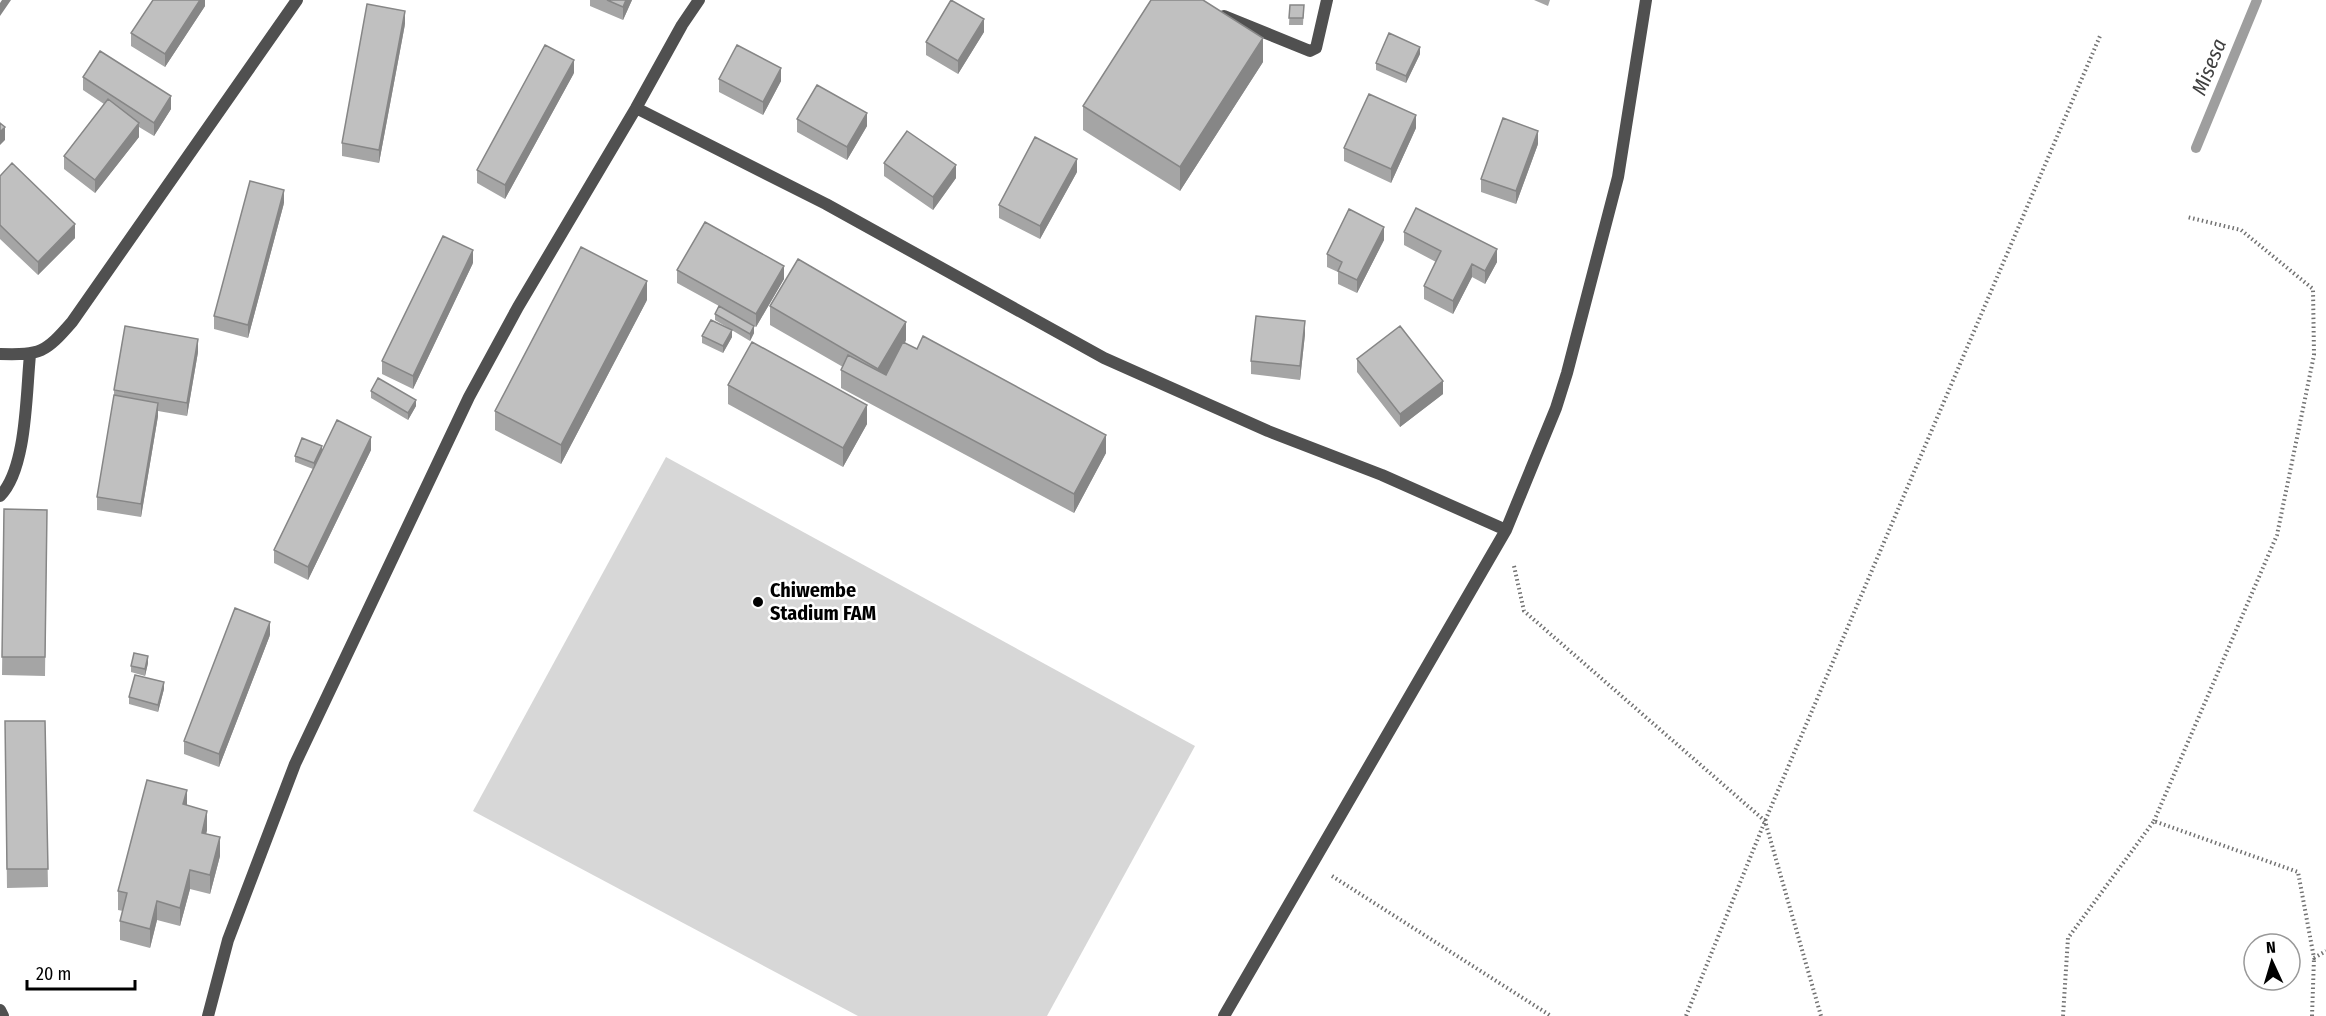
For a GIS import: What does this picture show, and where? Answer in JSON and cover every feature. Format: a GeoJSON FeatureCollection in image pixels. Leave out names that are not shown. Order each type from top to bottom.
{"type":"FeatureCollection","features":[{"type":"Feature","properties":{"kind":"street"},"geometry":{"type":"LineString","coordinates":[[0,354],[30,355],[47,348],[72,322],[297,0]]}},
{"type":"Feature","properties":{"kind":"street"},"geometry":{"type":"LineString","coordinates":[[208,1016],[228,940],[295,764],[469,397],[518,307],[636,108],[682,25],[699,0]]}},
{"type":"Feature","properties":{"kind":"street"},"geometry":{"type":"LineString","coordinates":[[1215,13],[1310,51],[1316,48],[1327,0]]}},
{"type":"Feature","properties":{"kind":"street"},"geometry":{"type":"LineString","coordinates":[[1224,1016],[1506,530],[1556,408],[1567,373],[1618,177],[1646,0]]}},
{"type":"Feature","properties":{"kind":"street"},"geometry":{"type":"LineString","coordinates":[[636,108],[826,204],[1104,358],[1268,431],[1382,475],[1506,530]]}},
{"type":"Feature","properties":{"kind":"street"},"geometry":{"type":"LineString","coordinates":[[0,496],[8,489],[19,460],[30,355]]}},
{"type":"Feature","properties":{"kind":"street"},"geometry":{"type":"LineString","coordinates":[[0,1010],[3,1016]]}},
{"type":"Feature","properties":{"kind":"path"},"geometry":{"type":"LineString","coordinates":[[1686,1016],[1765,821],[2100,36]]}},
{"type":"Feature","properties":{"kind":"path"},"geometry":{"type":"LineString","coordinates":[[2063,1016],[2068,938],[2154,820],[2277,536],[2314,355],[2313,289],[2241,230],[2187,217]]}},
{"type":"Feature","properties":{"kind":"path"},"geometry":{"type":"LineString","coordinates":[[1506,530],[1524,611],[1765,821],[1821,1016]]}},
{"type":"Feature","properties":{"kind":"path"},"geometry":{"type":"LineString","coordinates":[[2154,820],[2298,873],[2314,958],[2312,1016]]}},
{"type":"Feature","properties":{"kind":"path"},"geometry":{"type":"LineString","coordinates":[[1313,864],[1551,1016]]}},
{"type":"Feature","properties":{"kind":"path"},"geometry":{"type":"LineString","coordinates":[[2314,958],[2326,951]]}},
{"type":"Feature","properties":{"kind":"shaded area","name":"Chiwembe Stadium FAM"},"geometry":{"type":"Polygon","coordinates":[[[666,457],[1195,746],[1047,1016],[858,1016],[473,811],[666,457]]]}},
{"type":"Feature","properties":{"kind":"building"},"geometry":{"type":"Polygon","coordinates":[[[153,0],[200,0],[165,54],[131,33],[153,0]]]}},
{"type":"Feature","properties":{"kind":"building"},"geometry":{"type":"Polygon","coordinates":[[[607,0],[626,0],[623,7],[607,0]]]}},
{"type":"Feature","properties":{"kind":"building"},"geometry":{"type":"Polygon","coordinates":[[[951,0],[984,19],[958,61],[926,42],[951,0]]]}},
{"type":"Feature","properties":{"kind":"building"},"geometry":{"type":"Polygon","coordinates":[[[1151,0],[1203,0],[1263,38],[1180,167],[1083,106],[1151,0]]]}},
{"type":"Feature","properties":{"kind":"building"},"geometry":{"type":"Polygon","coordinates":[[[367,4],[405,11],[379,150],[342,143],[367,4]]]}},
{"type":"Feature","properties":{"kind":"building"},"geometry":{"type":"Polygon","coordinates":[[[1290,5],[1304,5],[1303,18],[1289,18],[1290,5]]]}},
{"type":"Feature","properties":{"kind":"building"},"geometry":{"type":"Polygon","coordinates":[[[1389,33],[1420,47],[1406,76],[1376,63],[1389,33]]]}},
{"type":"Feature","properties":{"kind":"building"},"geometry":{"type":"Polygon","coordinates":[[[545,45],[574,60],[505,185],[477,170],[545,45]]]}},
{"type":"Feature","properties":{"kind":"building"},"geometry":{"type":"Polygon","coordinates":[[[737,45],[781,68],[763,102],[719,79],[737,45]]]}},
{"type":"Feature","properties":{"kind":"building"},"geometry":{"type":"Polygon","coordinates":[[[100,51],[171,96],[154,123],[83,77],[100,51]]]}},
{"type":"Feature","properties":{"kind":"building"},"geometry":{"type":"Polygon","coordinates":[[[817,85],[867,113],[847,147],[797,119],[817,85]]]}},
{"type":"Feature","properties":{"kind":"building"},"geometry":{"type":"Polygon","coordinates":[[[1369,94],[1416,115],[1391,169],[1344,148],[1369,94]]]}},
{"type":"Feature","properties":{"kind":"building"},"geometry":{"type":"Polygon","coordinates":[[[108,99],[139,123],[95,180],[64,156],[108,99]]]}},
{"type":"Feature","properties":{"kind":"building"},"geometry":{"type":"Polygon","coordinates":[[[1503,118],[1538,131],[1516,191],[1481,179],[1503,118]]]}},
{"type":"Feature","properties":{"kind":"building"},"geometry":{"type":"Polygon","coordinates":[[[907,131],[956,165],[933,197],[884,163],[907,131]]]}},
{"type":"Feature","properties":{"kind":"building"},"geometry":{"type":"Polygon","coordinates":[[[1035,137],[1077,159],[1040,226],[999,205],[1035,137]]]}},
{"type":"Feature","properties":{"kind":"building"},"geometry":{"type":"Polygon","coordinates":[[[12,163],[75,224],[38,262],[0,225],[0,176],[12,163]]]}},
{"type":"Feature","properties":{"kind":"building"},"geometry":{"type":"Polygon","coordinates":[[[250,181],[284,190],[248,325],[214,316],[250,181]]]}},
{"type":"Feature","properties":{"kind":"building"},"geometry":{"type":"Polygon","coordinates":[[[1416,208],[1497,249],[1485,271],[1472,264],[1453,301],[1424,286],[1441,251],[1404,232],[1416,208]]]}},
{"type":"Feature","properties":{"kind":"building"},"geometry":{"type":"Polygon","coordinates":[[[1349,209],[1384,227],[1357,280],[1338,271],[1342,262],[1327,254],[1349,209]]]}},
{"type":"Feature","properties":{"kind":"building"},"geometry":{"type":"Polygon","coordinates":[[[705,222],[784,266],[756,314],[677,270],[705,222]]]}},
{"type":"Feature","properties":{"kind":"building"},"geometry":{"type":"Polygon","coordinates":[[[443,236],[473,250],[413,376],[382,361],[443,236]]]}},
{"type":"Feature","properties":{"kind":"building"},"geometry":{"type":"Polygon","coordinates":[[[581,247],[647,281],[561,445],[495,411],[581,247]]]}},
{"type":"Feature","properties":{"kind":"building"},"geometry":{"type":"Polygon","coordinates":[[[798,259],[906,322],[878,369],[770,306],[798,259]]]}},
{"type":"Feature","properties":{"kind":"building"},"geometry":{"type":"Polygon","coordinates":[[[719,306],[754,326],[750,334],[715,314],[719,306]]]}},
{"type":"Feature","properties":{"kind":"building"},"geometry":{"type":"Polygon","coordinates":[[[1256,316],[1305,321],[1300,366],[1251,361],[1256,316]]]}},
{"type":"Feature","properties":{"kind":"building"},"geometry":{"type":"Polygon","coordinates":[[[711,320],[732,330],[723,346],[702,336],[711,320]]]}},
{"type":"Feature","properties":{"kind":"building"},"geometry":{"type":"Polygon","coordinates":[[[125,326],[198,339],[187,403],[114,390],[125,326]]]}},
{"type":"Feature","properties":{"kind":"building"},"geometry":{"type":"Polygon","coordinates":[[[1400,326],[1443,381],[1400,414],[1357,359],[1400,326]]]}},
{"type":"Feature","properties":{"kind":"building"},"geometry":{"type":"Polygon","coordinates":[[[923,336],[1106,435],[1074,494],[841,370],[848,355],[886,375],[903,342],[917,349],[923,336]]]}},
{"type":"Feature","properties":{"kind":"building"},"geometry":{"type":"Polygon","coordinates":[[[752,342],[867,405],[843,448],[728,385],[752,342]]]}},
{"type":"Feature","properties":{"kind":"building"},"geometry":{"type":"Polygon","coordinates":[[[378,378],[416,400],[408,413],[371,391],[378,378]]]}},
{"type":"Feature","properties":{"kind":"building"},"geometry":{"type":"Polygon","coordinates":[[[114,395],[158,403],[141,504],[97,497],[114,395]]]}},
{"type":"Feature","properties":{"kind":"building"},"geometry":{"type":"Polygon","coordinates":[[[337,420],[371,437],[308,567],[274,550],[337,420]]]}},
{"type":"Feature","properties":{"kind":"building"},"geometry":{"type":"Polygon","coordinates":[[[302,438],[322,446],[314,463],[295,456],[302,438]]]}},
{"type":"Feature","properties":{"kind":"building"},"geometry":{"type":"Polygon","coordinates":[[[4,509],[47,510],[45,657],[2,657],[4,509]]]}},
{"type":"Feature","properties":{"kind":"building"},"geometry":{"type":"Polygon","coordinates":[[[235,608],[270,622],[219,754],[184,741],[235,608]]]}},
{"type":"Feature","properties":{"kind":"building"},"geometry":{"type":"Polygon","coordinates":[[[134,653],[148,656],[145,669],[131,666],[134,653]]]}},
{"type":"Feature","properties":{"kind":"building"},"geometry":{"type":"Polygon","coordinates":[[[135,675],[164,682],[158,705],[129,697],[135,675]]]}},
{"type":"Feature","properties":{"kind":"building"},"geometry":{"type":"Polygon","coordinates":[[[5,721],[45,721],[48,869],[7,869],[5,721]]]}},
{"type":"Feature","properties":{"kind":"building"},"geometry":{"type":"Polygon","coordinates":[[[147,780],[187,790],[183,804],[207,811],[202,833],[220,837],[210,875],[190,870],[180,908],[157,901],[150,929],[120,921],[127,893],[118,891],[147,780]]]}},
{"type":"Feature","properties":{"kind":"waterway","name":"Misesa"},"geometry":{"type":"LineString","coordinates":[[2196,148],[2257,0]]}},
{"type":"Feature","properties":{"kind":"place","name":"Chiwembe Stadium FAM"},"geometry":{"type":"Point","coordinates":[758,602]}}]}
